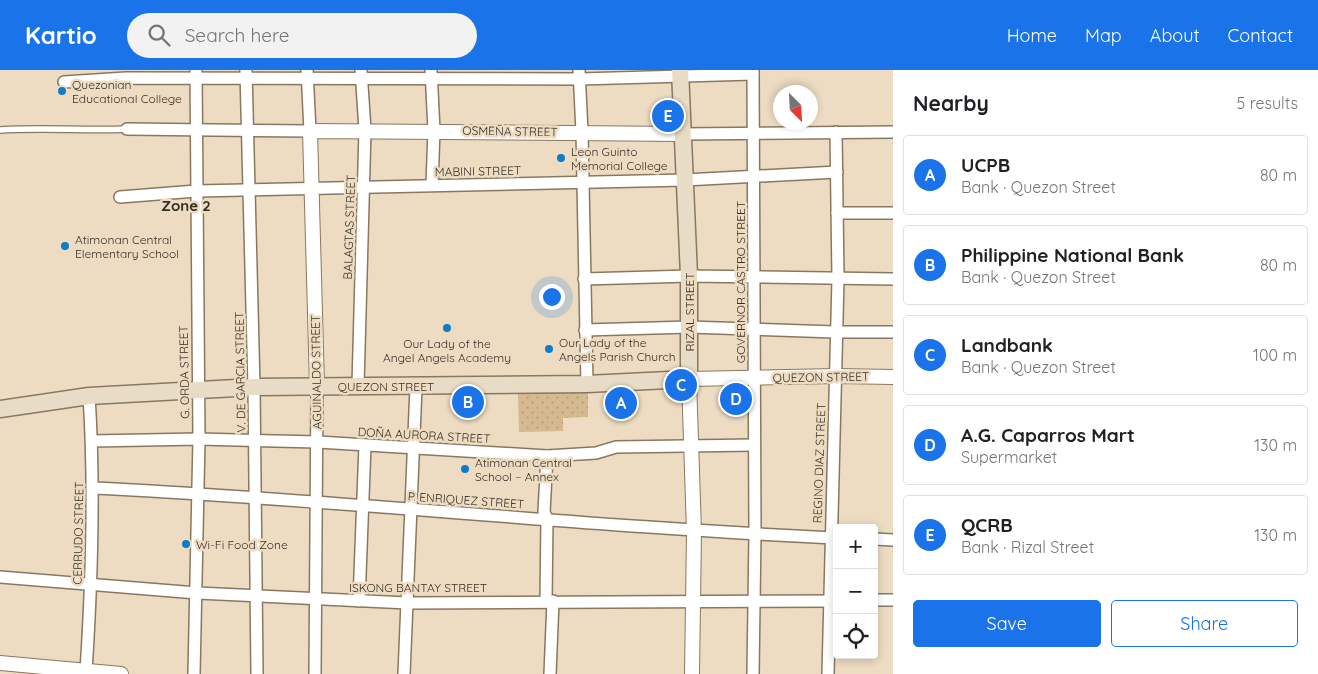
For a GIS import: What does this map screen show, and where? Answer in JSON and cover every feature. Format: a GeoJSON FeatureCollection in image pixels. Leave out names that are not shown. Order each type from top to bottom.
{"type":"FeatureCollection","features":[{"type":"Feature","properties":{"kind":"main road","name":"RIZAL STREET"},"geometry":{"type":"LineString","coordinates":[[680,73],[689,276],[689,380]]}},
{"type":"Feature","properties":{"kind":"main road","name":"QUEZON STREET"},"geometry":{"type":"LineString","coordinates":[[0,409],[89,396],[254,387],[358,385],[416,387],[689,380]]}},
{"type":"Feature","properties":{"kind":"street"},"geometry":{"type":"LineString","coordinates":[[64,82],[196,74],[431,75],[753,72]]}},
{"type":"Feature","properties":{"kind":"street","name":"GOVERNOR CASTRO STREET"},"geometry":{"type":"LineString","coordinates":[[753,72],[755,378],[753,674]]}},
{"type":"Feature","properties":{"kind":"street","name":"G. ORDA STREET"},"geometry":{"type":"LineString","coordinates":[[194,674],[199,493],[196,74]]}},
{"type":"Feature","properties":{"kind":"street","name":"V. DE GARCIA STREET"},"geometry":{"type":"LineString","coordinates":[[246,74],[255,441],[257,674]]}},
{"type":"Feature","properties":{"kind":"street","name":"AGUINALDO STREET"},"geometry":{"type":"LineString","coordinates":[[307,74],[318,442],[315,674]]}},
{"type":"Feature","properties":{"kind":"street","name":"BALAGTAS STREET"},"geometry":{"type":"LineString","coordinates":[[358,385],[365,130],[361,74]]}},
{"type":"Feature","properties":{"kind":"street"},"geometry":{"type":"LineString","coordinates":[[580,74],[587,384]]}},
{"type":"Feature","properties":{"kind":"street"},"geometry":{"type":"LineString","coordinates":[[431,75],[434,130],[432,186]]}},
{"type":"Feature","properties":{"kind":"street","name":"OSMEÑA STREET"},"geometry":{"type":"LineString","coordinates":[[127,129],[248,131],[434,130],[683,134],[893,132]]}},
{"type":"Feature","properties":{"kind":"street","name":"REGINO DIAZ STREET"},"geometry":{"type":"LineString","coordinates":[[834,524],[835,332],[838,279],[836,132]]}},
{"type":"Feature","properties":{"kind":"street","name":"MABINI STREET"},"geometry":{"type":"LineString","coordinates":[[120,196],[196,191],[685,180],[837,172]]}},
{"type":"Feature","properties":{"kind":"street"},"geometry":{"type":"LineString","coordinates":[[838,213],[893,213]]}},
{"type":"Feature","properties":{"kind":"street"},"geometry":{"type":"LineString","coordinates":[[584,279],[689,276],[893,280]]}},
{"type":"Feature","properties":{"kind":"street"},"geometry":{"type":"LineString","coordinates":[[585,330],[689,327],[893,332]]}},
{"type":"Feature","properties":{"kind":"street","name":"QUEZON STREET"},"geometry":{"type":"LineString","coordinates":[[689,380],[836,376],[893,377]]}},
{"type":"Feature","properties":{"kind":"street","name":"RIZAL STREET"},"geometry":{"type":"LineString","coordinates":[[689,380],[694,532],[692,674]]}},
{"type":"Feature","properties":{"kind":"street"},"geometry":{"type":"LineString","coordinates":[[404,674],[416,387]]}},
{"type":"Feature","properties":{"kind":"street","name":"CERRUDO STREET"},"geometry":{"type":"LineString","coordinates":[[86,670],[92,586],[94,488],[89,396]]}},
{"type":"Feature","properties":{"kind":"street","name":"DOÑA AURORA STREET"},"geometry":{"type":"LineString","coordinates":[[92,441],[199,439],[318,442],[547,456],[596,453],[616,447],[754,445]]}},
{"type":"Feature","properties":{"kind":"street"},"geometry":{"type":"LineString","coordinates":[[359,601],[365,445]]}},
{"type":"Feature","properties":{"kind":"street"},"geometry":{"type":"LineString","coordinates":[[547,456],[544,516],[545,601],[550,674]]}},
{"type":"Feature","properties":{"kind":"street","name":"P. ENRIQUEZ STREET"},"geometry":{"type":"LineString","coordinates":[[94,488],[199,493],[412,510],[544,516],[694,532],[755,533],[833,538]]}},
{"type":"Feature","properties":{"kind":"street"},"geometry":{"type":"LineString","coordinates":[[878,539],[893,540]]}},
{"type":"Feature","properties":{"kind":"street","name":"ISKONG BANTAY STREET"},"geometry":{"type":"LineString","coordinates":[[0,577],[92,586],[197,593],[408,603],[545,601],[833,602]]}},
{"type":"Feature","properties":{"kind":"street"},"geometry":{"type":"LineString","coordinates":[[878,600],[893,600]]}},
{"type":"Feature","properties":{"kind":"street","name":"REGINO DIAZ STREET"},"geometry":{"type":"LineString","coordinates":[[828,674],[833,602]]}},
{"type":"Feature","properties":{"kind":"street"},"geometry":{"type":"LineString","coordinates":[[0,663],[121,674]]}},
{"type":"Feature","properties":{"kind":"lane"},"geometry":{"type":"LineString","coordinates":[[0,130],[45,127],[87,130],[127,129]]}},
{"type":"Feature","properties":{"kind":"shaded area"},"geometry":{"type":"Polygon","coordinates":[[[588,391],[588,417],[563,418],[563,431],[519,432],[518,393],[588,391]]]}},
{"type":"Feature","properties":{"kind":"place","name":"Quezonian Educational College"},"geometry":{"type":"Point","coordinates":[62,91]}},
{"type":"Feature","properties":{"kind":"place","name":"QCRB"},"geometry":{"type":"Point","coordinates":[668,116]}},
{"type":"Feature","properties":{"kind":"place","name":"Leon Guinto Memorial College"},"geometry":{"type":"Point","coordinates":[561,158]}},
{"type":"Feature","properties":{"kind":"place","name":"Atimonan Central Elementary School"},"geometry":{"type":"Point","coordinates":[65,246]}},
{"type":"Feature","properties":{"kind":"place","name":"Our Lady of the Angel Angels Academy"},"geometry":{"type":"Point","coordinates":[447,328]}},
{"type":"Feature","properties":{"kind":"place","name":"Our Lady of the Angels Parish Church"},"geometry":{"type":"Point","coordinates":[549,349]}},
{"type":"Feature","properties":{"kind":"place","name":"Landbank"},"geometry":{"type":"Point","coordinates":[681,385]}},
{"type":"Feature","properties":{"kind":"place","name":"A.G. Caparros Mart"},"geometry":{"type":"Point","coordinates":[736,399]}},
{"type":"Feature","properties":{"kind":"place","name":"Philippine National Bank"},"geometry":{"type":"Point","coordinates":[468,402]}},
{"type":"Feature","properties":{"kind":"place","name":"UCPB"},"geometry":{"type":"Point","coordinates":[621,403]}},
{"type":"Feature","properties":{"kind":"place","name":"Atimonan Central School – Annex"},"geometry":{"type":"Point","coordinates":[465,469]}},
{"type":"Feature","properties":{"kind":"place","name":"Wi-Fi Food Zone"},"geometry":{"type":"Point","coordinates":[186,544]}},
{"type":"Feature","properties":{"kind":"district","name":"Zone 2"},"geometry":{"type":"Point","coordinates":[186,205]}}]}
